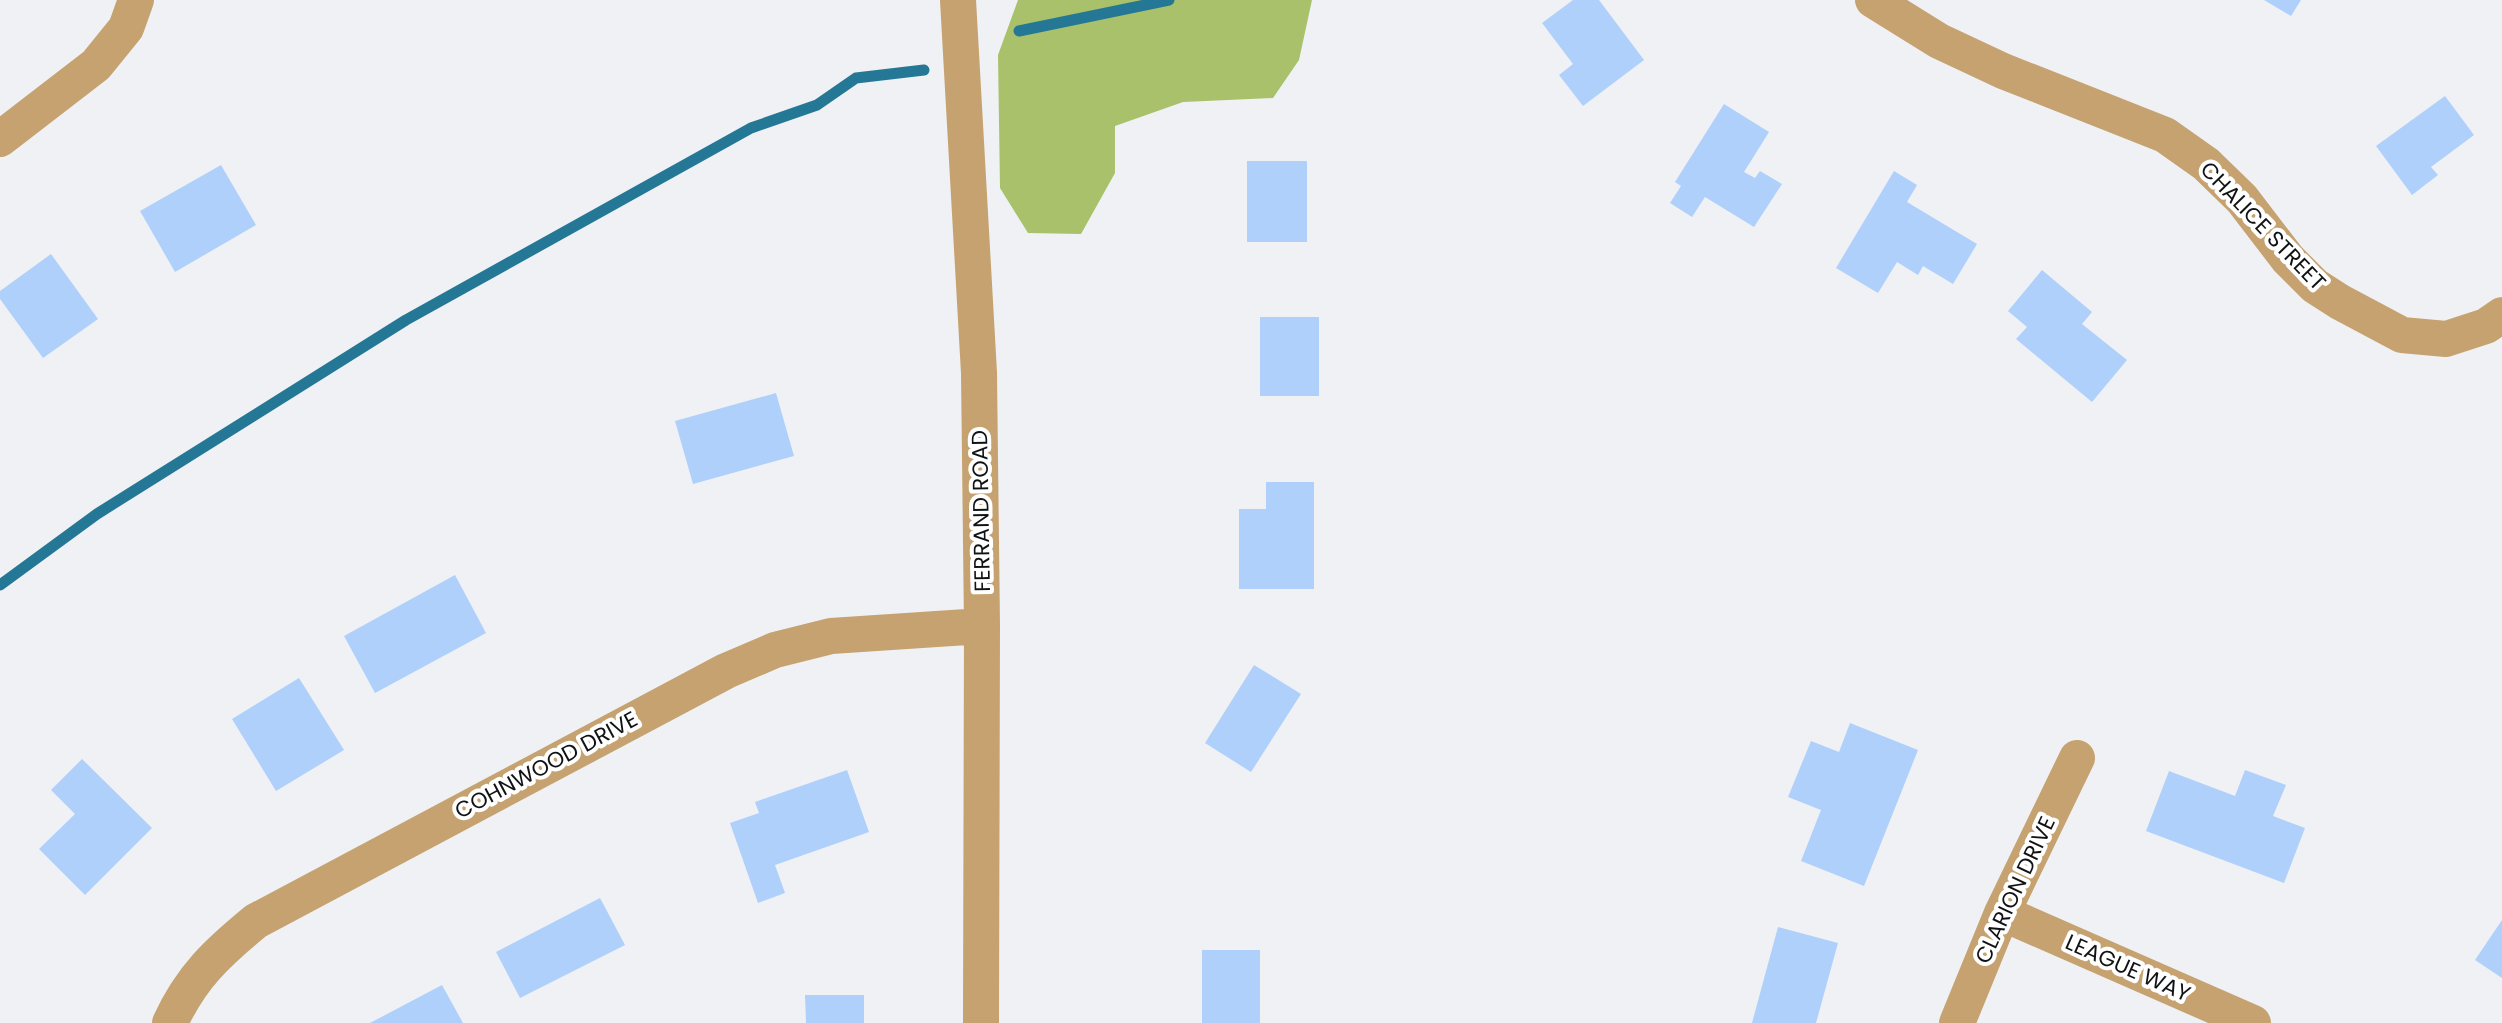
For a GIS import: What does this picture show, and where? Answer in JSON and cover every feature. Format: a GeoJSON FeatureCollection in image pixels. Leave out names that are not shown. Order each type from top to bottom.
{"type":"FeatureCollection","features":[{"type":"Feature","properties":{"kind":"street"},"geometry":{"type":"LineString","coordinates":[[0,139],[96,65],[126,28],[136,0]]}},
{"type":"Feature","properties":{"kind":"street","name":"FERRAND ROAD"},"geometry":{"type":"LineString","coordinates":[[958,0],[979,373],[981,1023]]}},
{"type":"Feature","properties":{"kind":"street","name":"CHALICE STREET"},"geometry":{"type":"LineString","coordinates":[[1873,0],[1939,41],[2003,71],[2165,135],[2206,164],[2242,199],[2288,259],[2315,286],[2402,335],[2446,339],[2494,321]]}},
{"type":"Feature","properties":{"kind":"street","name":"COHNWOOD DRIVE"},"geometry":{"type":"LineString","coordinates":[[170,1023],[182,995],[200,970],[256,921],[726,671],[775,650],[831,636],[982,626]]}},
{"type":"Feature","properties":{"kind":"street","name":"CLARION DRIVE"},"geometry":{"type":"LineString","coordinates":[[1957,1023],[2002,913],[2077,758]]}},
{"type":"Feature","properties":{"kind":"street","name":"LEAGUE WAY"},"geometry":{"type":"LineString","coordinates":[[2002,913],[2253,1023]]}},
{"type":"Feature","properties":{"kind":"green space"},"geometry":{"type":"Polygon","coordinates":[[[1018,0],[1312,0],[1299,60],[1273,98],[1183,102],[1115,126],[1115,173],[1081,234],[1028,233],[1000,188],[998,55],[1018,0]]]}},
{"type":"Feature","properties":{"kind":"building"},"geometry":{"type":"Polygon","coordinates":[[[1573,0],[1599,0],[1644,60],[1583,106],[1559,75],[1573,64],[1542,23],[1573,0]]]}},
{"type":"Feature","properties":{"kind":"building"},"geometry":{"type":"Polygon","coordinates":[[[2264,0],[2301,0],[2291,16],[2264,0]]]}},
{"type":"Feature","properties":{"kind":"building"},"geometry":{"type":"Polygon","coordinates":[[[2445,96],[2474,135],[2431,167],[2438,175],[2412,195],[2376,146],[2445,96]]]}},
{"type":"Feature","properties":{"kind":"building"},"geometry":{"type":"Polygon","coordinates":[[[1724,104],[1769,132],[1744,172],[1755,178],[1760,171],[1782,184],[1754,227],[1705,197],[1692,217],[1670,203],[1681,186],[1675,182],[1724,104]]]}},
{"type":"Feature","properties":{"kind":"building"},"geometry":{"type":"Polygon","coordinates":[[[1247,161],[1307,161],[1307,242],[1247,242],[1247,161]]]}},
{"type":"Feature","properties":{"kind":"building"},"geometry":{"type":"Polygon","coordinates":[[[221,165],[256,225],[175,272],[140,211],[221,165]]]}},
{"type":"Feature","properties":{"kind":"building"},"geometry":{"type":"Polygon","coordinates":[[[1894,171],[1917,185],[1907,202],[1977,244],[1953,284],[1923,266],[1918,275],[1897,262],[1878,293],[1836,268],[1894,171]]]}},
{"type":"Feature","properties":{"kind":"building"},"geometry":{"type":"Polygon","coordinates":[[[51,254],[98,319],[43,358],[0,299],[0,291],[51,254]]]}},
{"type":"Feature","properties":{"kind":"building"},"geometry":{"type":"Polygon","coordinates":[[[2042,270],[2092,312],[2082,324],[2127,360],[2092,402],[2016,339],[2027,327],[2008,311],[2042,270]]]}},
{"type":"Feature","properties":{"kind":"building"},"geometry":{"type":"Polygon","coordinates":[[[1260,317],[1319,317],[1319,396],[1260,396],[1260,317]]]}},
{"type":"Feature","properties":{"kind":"building"},"geometry":{"type":"Polygon","coordinates":[[[776,393],[794,456],[693,484],[675,421],[776,393]]]}},
{"type":"Feature","properties":{"kind":"building"},"geometry":{"type":"Polygon","coordinates":[[[1266,482],[1314,482],[1314,589],[1239,589],[1239,509],[1266,509],[1266,482]]]}},
{"type":"Feature","properties":{"kind":"building"},"geometry":{"type":"Polygon","coordinates":[[[455,575],[486,633],[375,693],[344,636],[455,575]]]}},
{"type":"Feature","properties":{"kind":"building"},"geometry":{"type":"Polygon","coordinates":[[[1254,665],[1301,694],[1251,772],[1205,743],[1254,665]]]}},
{"type":"Feature","properties":{"kind":"building"},"geometry":{"type":"Polygon","coordinates":[[[299,678],[344,750],[276,791],[232,719],[299,678]]]}},
{"type":"Feature","properties":{"kind":"building"},"geometry":{"type":"Polygon","coordinates":[[[1850,723],[1918,750],[1864,886],[1801,861],[1821,810],[1788,797],[1811,741],[1839,752],[1850,723]]]}},
{"type":"Feature","properties":{"kind":"building"},"geometry":{"type":"Polygon","coordinates":[[[82,759],[152,828],[85,895],[39,849],[75,814],[51,790],[82,759]]]}},
{"type":"Feature","properties":{"kind":"building"},"geometry":{"type":"Polygon","coordinates":[[[847,770],[869,832],[775,865],[785,893],[758,903],[730,823],[759,813],[755,802],[847,770]]]}},
{"type":"Feature","properties":{"kind":"building"},"geometry":{"type":"Polygon","coordinates":[[[2245,770],[2286,785],[2273,816],[2305,828],[2284,883],[2146,831],[2169,771],[2235,796],[2245,770]]]}},
{"type":"Feature","properties":{"kind":"building"},"geometry":{"type":"Polygon","coordinates":[[[600,898],[625,945],[520,998],[496,952],[600,898]]]}},
{"type":"Feature","properties":{"kind":"building"},"geometry":{"type":"Polygon","coordinates":[[[2502,920],[2502,978],[2475,960],[2502,920]]]}},
{"type":"Feature","properties":{"kind":"building"},"geometry":{"type":"Polygon","coordinates":[[[1778,927],[1838,943],[1816,1023],[1752,1023],[1778,927]]]}},
{"type":"Feature","properties":{"kind":"building"},"geometry":{"type":"Polygon","coordinates":[[[1202,950],[1260,950],[1260,1023],[1202,1023],[1202,950]]]}},
{"type":"Feature","properties":{"kind":"building"},"geometry":{"type":"Polygon","coordinates":[[[442,985],[463,1023],[370,1023],[442,985]]]}},
{"type":"Feature","properties":{"kind":"building"},"geometry":{"type":"Polygon","coordinates":[[[805,995],[864,995],[864,1023],[806,1023],[805,995]]]}},
{"type":"Feature","properties":{"kind":"waterway"},"geometry":{"type":"LineString","coordinates":[[1019,31],[1169,0]]}},
{"type":"Feature","properties":{"kind":"waterway"},"geometry":{"type":"LineString","coordinates":[[0,585],[97,514],[406,320],[751,128],[817,105],[856,78],[924,70]]}}]}
